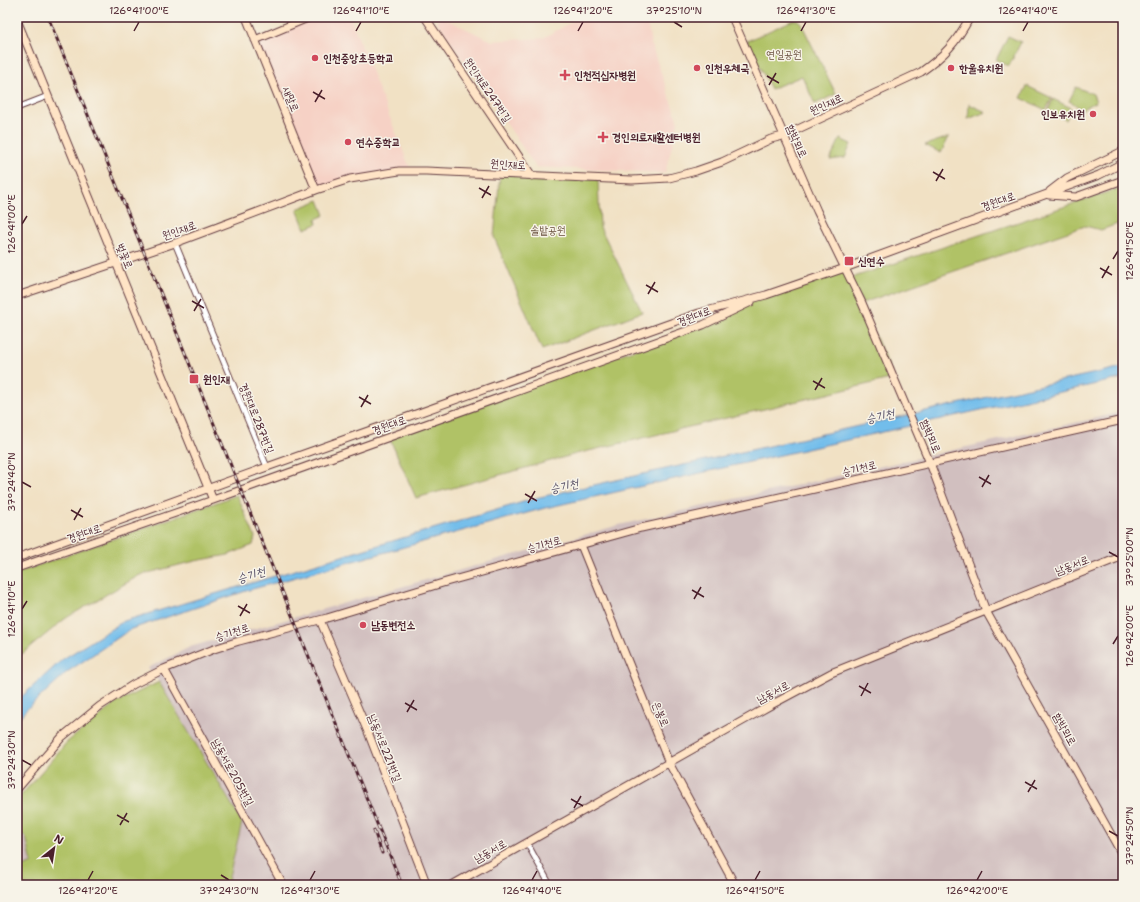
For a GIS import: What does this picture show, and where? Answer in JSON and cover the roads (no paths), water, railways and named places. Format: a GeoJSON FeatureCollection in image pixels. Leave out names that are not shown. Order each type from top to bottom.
{"type":"FeatureCollection","features":[{"type":"Feature","properties":{"kind":"main road","name":"새말로"},"geometry":{"type":"LineString","coordinates":[[246,17],[316,190]]}},
{"type":"Feature","properties":{"kind":"main road"},"geometry":{"type":"LineString","coordinates":[[256,40],[310,17]]}},
{"type":"Feature","properties":{"kind":"main road","name":"원인재로247번길"},"geometry":{"type":"LineString","coordinates":[[425,17],[532,176]]}},
{"type":"Feature","properties":{"kind":"main road","name":"함박뫼로"},"geometry":{"type":"LineString","coordinates":[[732,17],[816,211],[851,278],[862,303],[926,453],[986,611],[1123,856]]}},
{"type":"Feature","properties":{"kind":"main road","name":"원인재로"},"geometry":{"type":"LineString","coordinates":[[17,296],[176,243],[316,190],[350,179],[399,171],[632,180],[668,178],[696,171],[722,162],[770,139],[783,136],[921,72],[949,48],[961,34],[970,17]]}},
{"type":"Feature","properties":{"kind":"main road","name":"벚꽃로"},"geometry":{"type":"LineString","coordinates":[[17,20],[213,500]]}},
{"type":"Feature","properties":{"kind":"main road"},"geometry":{"type":"LineString","coordinates":[[1045,195],[1067,178],[1123,151]]}},
{"type":"Feature","properties":{"kind":"main road","name":"경원대로"},"geometry":{"type":"LineString","coordinates":[[17,558],[699,312],[766,295],[845,268],[1100,175],[1123,163]]}},
{"type":"Feature","properties":{"kind":"main road"},"geometry":{"type":"LineString","coordinates":[[1045,195],[1076,197],[1123,180]]}},
{"type":"Feature","properties":{"kind":"main road","name":"경원대로"},"geometry":{"type":"LineString","coordinates":[[17,568],[213,500],[702,325],[766,295]]}},
{"type":"Feature","properties":{"kind":"main road","name":"승기천로"},"geometry":{"type":"LineString","coordinates":[[17,789],[62,737],[100,706],[134,684],[164,669],[214,649],[320,620],[446,582],[581,545],[696,516],[1123,420]]}},
{"type":"Feature","properties":{"kind":"main road","name":"은봉로"},"geometry":{"type":"LineString","coordinates":[[581,545],[669,763],[735,885]]}},
{"type":"Feature","properties":{"kind":"main road","name":"남동서로"},"geometry":{"type":"LineString","coordinates":[[452,885],[771,704],[831,673],[1123,556]]}},
{"type":"Feature","properties":{"kind":"main road","name":"남동서로221번길"},"geometry":{"type":"LineString","coordinates":[[320,620],[368,732],[427,885]]}},
{"type":"Feature","properties":{"kind":"main road","name":"남동서로205번길"},"geometry":{"type":"LineString","coordinates":[[164,669],[283,885]]}},
{"type":"Feature","properties":{"kind":"street"},"geometry":{"type":"LineString","coordinates":[[17,108],[48,96]]}},
{"type":"Feature","properties":{"kind":"street","name":"경원대로287번길"},"geometry":{"type":"LineString","coordinates":[[176,243],[267,467]]}},
{"type":"Feature","properties":{"kind":"street"},"geometry":{"type":"LineString","coordinates":[[527,843],[550,885]]}},
{"type":"Feature","properties":{"kind":"water"},"geometry":{"type":"Polygon","coordinates":[[[1123,367],[1123,378],[545,508],[249,590],[131,629],[67,672],[17,720],[17,701],[19,699],[63,659],[124,621],[540,497],[1123,367]]]}},
{"type":"Feature","properties":{"kind":"railway"},"geometry":{"type":"LineString","coordinates":[[48,17],[402,885]]}},
{"type":"Feature","properties":{"kind":"railway"},"geometry":{"type":"LineString","coordinates":[[374,831],[382,853]]}},
{"type":"Feature","properties":{"kind":"place","name":"인천중앙초등학교"},"geometry":{"type":"Point","coordinates":[315,58]}},
{"type":"Feature","properties":{"kind":"place","name":"인천우체국"},"geometry":{"type":"Point","coordinates":[697,68]}},
{"type":"Feature","properties":{"kind":"place","name":"한울유치원"},"geometry":{"type":"Point","coordinates":[951,68]}},
{"type":"Feature","properties":{"kind":"place","name":"인천적십자병원"},"geometry":{"type":"Point","coordinates":[565,75]}},
{"type":"Feature","properties":{"kind":"place","name":"인보유치원"},"geometry":{"type":"Point","coordinates":[1093,114]}},
{"type":"Feature","properties":{"kind":"place","name":"경인의료재활센터병원"},"geometry":{"type":"Point","coordinates":[603,137]}},
{"type":"Feature","properties":{"kind":"place","name":"연수중학교"},"geometry":{"type":"Point","coordinates":[348,142]}},
{"type":"Feature","properties":{"kind":"place","name":"신연수"},"geometry":{"type":"Point","coordinates":[849,261]}},
{"type":"Feature","properties":{"kind":"place","name":"원인재"},"geometry":{"type":"Point","coordinates":[194,379]}},
{"type":"Feature","properties":{"kind":"place","name":"남동변전소"},"geometry":{"type":"Point","coordinates":[363,625]}},
{"type":"Feature","properties":{"kind":"park label","name":"연일공원"},"geometry":{"type":"Point","coordinates":[784,54]}},
{"type":"Feature","properties":{"kind":"park label","name":"솔밭공원"},"geometry":{"type":"Point","coordinates":[548,230]}},
{"type":"Feature","properties":{"kind":"water label","name":"승기천"},"geometry":{"type":"Point","coordinates":[880,416]}},
{"type":"Feature","properties":{"kind":"water label","name":"승기천"},"geometry":{"type":"Point","coordinates":[564,486]}},
{"type":"Feature","properties":{"kind":"water label","name":"승기천"},"geometry":{"type":"Point","coordinates":[251,575]}}]}
